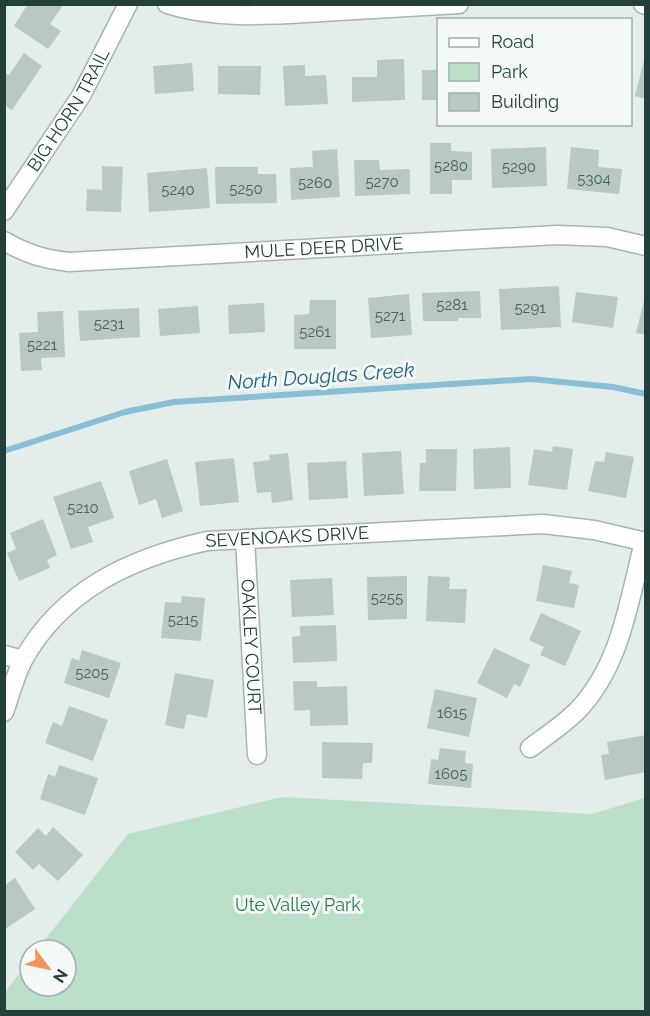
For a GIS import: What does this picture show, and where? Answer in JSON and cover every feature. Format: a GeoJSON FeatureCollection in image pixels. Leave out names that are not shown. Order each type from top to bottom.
{"type":"FeatureCollection","features":[{"type":"Feature","properties":{"kind":"street","name":"BIG HORN TRAIL"},"geometry":{"type":"LineString","coordinates":[[4,211],[81,96],[128,4]]}},
{"type":"Feature","properties":{"kind":"street"},"geometry":{"type":"LineString","coordinates":[[167,4],[225,15],[459,4]]}},
{"type":"Feature","properties":{"kind":"street","name":"MULE DEER DRIVE"},"geometry":{"type":"LineString","coordinates":[[4,240],[23,252],[44,260],[69,262],[557,235],[607,237],[645,246]]}},
{"type":"Feature","properties":{"kind":"street","name":"SEVENOAKS DRIVE"},"geometry":{"type":"LineString","coordinates":[[4,712],[23,660],[56,615],[75,597],[121,569],[181,547],[245,539],[543,524],[594,530],[645,542]]}},
{"type":"Feature","properties":{"kind":"street","name":"OAKLEY COURT"},"geometry":{"type":"LineString","coordinates":[[245,539],[257,755]]}},
{"type":"Feature","properties":{"kind":"street"},"geometry":{"type":"LineString","coordinates":[[530,748],[578,711],[603,675],[621,638],[645,542]]}},
{"type":"Feature","properties":{"kind":"street"},"geometry":{"type":"LineString","coordinates":[[4,655],[23,660]]}},
{"type":"Feature","properties":{"kind":"green space","name":"Ute Valley Park"},"geometry":{"type":"Polygon","coordinates":[[[282,797],[592,814],[645,798],[645,1011],[5,1011],[5,992],[18,975],[18,998],[78,998],[78,938],[46,938],[128,834],[282,797]]]}},
{"type":"Feature","properties":{"kind":"building"},"geometry":{"type":"Polygon","coordinates":[[[28,4],[59,4],[62,7],[50,24],[61,31],[48,49],[14,26],[28,4]]]}},
{"type":"Feature","properties":{"kind":"building"},"geometry":{"type":"Polygon","coordinates":[[[24,53],[42,66],[12,110],[4,105],[4,72],[9,75],[24,53]]]}},
{"type":"Feature","properties":{"kind":"building"},"geometry":{"type":"Polygon","coordinates":[[[646,56],[646,99],[635,96],[646,56]]]}},
{"type":"Feature","properties":{"kind":"building"},"geometry":{"type":"Polygon","coordinates":[[[404,59],[405,100],[352,102],[352,77],[377,77],[377,60],[404,59]]]}},
{"type":"Feature","properties":{"kind":"building"},"geometry":{"type":"Polygon","coordinates":[[[192,63],[194,91],[155,94],[153,66],[192,63]]]}},
{"type":"Feature","properties":{"kind":"building"},"geometry":{"type":"Polygon","coordinates":[[[305,65],[305,76],[326,75],[328,104],[285,106],[283,66],[305,65]]]}},
{"type":"Feature","properties":{"kind":"building"},"geometry":{"type":"Polygon","coordinates":[[[218,66],[261,66],[260,95],[218,94],[218,66]]]}},
{"type":"Feature","properties":{"kind":"building"},"geometry":{"type":"Polygon","coordinates":[[[422,70],[437,70],[437,100],[422,100],[422,70]]]}},
{"type":"Feature","properties":{"kind":"building"},"geometry":{"type":"Polygon","coordinates":[[[430,143],[451,143],[451,151],[472,152],[472,180],[452,180],[452,194],[430,194],[430,143]]]}},
{"type":"Feature","properties":{"kind":"building"},"geometry":{"type":"Polygon","coordinates":[[[546,147],[547,186],[492,188],[491,149],[546,147]]]}},
{"type":"Feature","properties":{"kind":"building"},"geometry":{"type":"Polygon","coordinates":[[[571,147],[599,150],[598,167],[622,169],[619,194],[567,189],[571,147]]]}},
{"type":"Feature","properties":{"kind":"building"},"geometry":{"type":"Polygon","coordinates":[[[337,149],[340,197],[291,200],[290,168],[313,167],[312,151],[337,149]]]}},
{"type":"Feature","properties":{"kind":"building"},"geometry":{"type":"Polygon","coordinates":[[[354,160],[379,160],[380,170],[410,169],[410,194],[355,196],[354,160]]]}},
{"type":"Feature","properties":{"kind":"building"},"geometry":{"type":"Polygon","coordinates":[[[102,166],[123,167],[121,212],[86,211],[87,189],[102,190],[102,166]]]}},
{"type":"Feature","properties":{"kind":"building"},"geometry":{"type":"Polygon","coordinates":[[[215,167],[258,167],[258,174],[276,174],[277,203],[216,204],[215,167]]]}},
{"type":"Feature","properties":{"kind":"building"},"geometry":{"type":"Polygon","coordinates":[[[207,168],[210,208],[149,212],[147,173],[207,168]]]}},
{"type":"Feature","properties":{"kind":"building"},"geometry":{"type":"Polygon","coordinates":[[[559,286],[561,327],[501,330],[499,289],[559,286]]]}},
{"type":"Feature","properties":{"kind":"building"},"geometry":{"type":"Polygon","coordinates":[[[480,291],[481,318],[458,318],[458,321],[423,321],[422,293],[480,291]]]}},
{"type":"Feature","properties":{"kind":"building"},"geometry":{"type":"Polygon","coordinates":[[[576,292],[618,297],[613,328],[572,322],[576,292]]]}},
{"type":"Feature","properties":{"kind":"building"},"geometry":{"type":"Polygon","coordinates":[[[409,294],[412,335],[371,338],[368,298],[409,294]]]}},
{"type":"Feature","properties":{"kind":"building"},"geometry":{"type":"Polygon","coordinates":[[[646,297],[646,335],[636,333],[646,297]]]}},
{"type":"Feature","properties":{"kind":"building"},"geometry":{"type":"Polygon","coordinates":[[[310,300],[336,300],[336,349],[294,349],[294,315],[309,314],[310,300]]]}},
{"type":"Feature","properties":{"kind":"building"},"geometry":{"type":"Polygon","coordinates":[[[264,303],[265,332],[229,334],[228,305],[264,303]]]}},
{"type":"Feature","properties":{"kind":"building"},"geometry":{"type":"Polygon","coordinates":[[[198,306],[200,333],[160,336],[158,309],[198,306]]]}},
{"type":"Feature","properties":{"kind":"building"},"geometry":{"type":"Polygon","coordinates":[[[139,308],[140,337],[80,341],[78,311],[139,308]]]}},
{"type":"Feature","properties":{"kind":"building"},"geometry":{"type":"Polygon","coordinates":[[[63,311],[65,357],[41,358],[42,370],[21,371],[19,333],[38,332],[37,312],[63,311]]]}},
{"type":"Feature","properties":{"kind":"building"},"geometry":{"type":"Polygon","coordinates":[[[553,446],[573,449],[567,490],[528,485],[534,449],[552,452],[553,446]]]}},
{"type":"Feature","properties":{"kind":"building"},"geometry":{"type":"Polygon","coordinates":[[[510,447],[511,488],[474,489],[473,449],[510,447]]]}},
{"type":"Feature","properties":{"kind":"building"},"geometry":{"type":"Polygon","coordinates":[[[426,449],[457,449],[456,491],[419,491],[420,463],[426,463],[426,449]]]}},
{"type":"Feature","properties":{"kind":"building"},"geometry":{"type":"Polygon","coordinates":[[[401,451],[404,494],[364,496],[362,453],[401,451]]]}},
{"type":"Feature","properties":{"kind":"building"},"geometry":{"type":"Polygon","coordinates":[[[606,452],[634,457],[626,498],[588,491],[595,461],[604,462],[606,452]]]}},
{"type":"Feature","properties":{"kind":"building"},"geometry":{"type":"Polygon","coordinates":[[[288,453],[293,500],[272,503],[271,492],[257,493],[253,462],[270,460],[269,455],[288,453]]]}},
{"type":"Feature","properties":{"kind":"building"},"geometry":{"type":"Polygon","coordinates":[[[234,458],[239,502],[200,506],[195,462],[234,458]]]}},
{"type":"Feature","properties":{"kind":"building"},"geometry":{"type":"Polygon","coordinates":[[[167,459],[183,511],[162,518],[156,499],[139,505],[129,471],[167,459]]]}},
{"type":"Feature","properties":{"kind":"building"},"geometry":{"type":"Polygon","coordinates":[[[346,461],[348,498],[309,500],[307,463],[346,461]]]}},
{"type":"Feature","properties":{"kind":"building"},"geometry":{"type":"Polygon","coordinates":[[[101,481],[114,518],[88,527],[93,542],[71,549],[53,497],[101,481]]]}},
{"type":"Feature","properties":{"kind":"building"},"geometry":{"type":"Polygon","coordinates":[[[43,519],[57,555],[47,560],[50,568],[19,581],[7,553],[16,549],[10,533],[43,519]]]}},
{"type":"Feature","properties":{"kind":"building"},"geometry":{"type":"Polygon","coordinates":[[[543,565],[572,571],[569,583],[579,585],[574,608],[536,601],[543,565]]]}},
{"type":"Feature","properties":{"kind":"building"},"geometry":{"type":"Polygon","coordinates":[[[407,576],[407,619],[368,620],[367,577],[407,576]]]}},
{"type":"Feature","properties":{"kind":"building"},"geometry":{"type":"Polygon","coordinates":[[[428,576],[450,577],[449,589],[467,589],[465,623],[426,621],[428,576]]]}},
{"type":"Feature","properties":{"kind":"building"},"geometry":{"type":"Polygon","coordinates":[[[332,578],[334,615],[292,617],[290,580],[332,578]]]}},
{"type":"Feature","properties":{"kind":"building"},"geometry":{"type":"Polygon","coordinates":[[[182,596],[205,598],[201,641],[161,638],[165,602],[181,603],[182,596]]]}},
{"type":"Feature","properties":{"kind":"building"},"geometry":{"type":"Polygon","coordinates":[[[541,613],[581,631],[565,666],[540,655],[544,647],[529,640],[541,613]]]}},
{"type":"Feature","properties":{"kind":"building"},"geometry":{"type":"Polygon","coordinates":[[[336,625],[337,661],[293,663],[292,637],[300,636],[300,626],[336,625]]]}},
{"type":"Feature","properties":{"kind":"building"},"geometry":{"type":"Polygon","coordinates":[[[494,648],[530,665],[520,687],[514,684],[507,698],[477,683],[494,648]]]}},
{"type":"Feature","properties":{"kind":"building"},"geometry":{"type":"Polygon","coordinates":[[[82,650],[121,663],[109,698],[64,683],[72,658],[79,661],[82,650]]]}},
{"type":"Feature","properties":{"kind":"building"},"geometry":{"type":"Polygon","coordinates":[[[175,673],[214,680],[207,718],[187,714],[184,729],[165,725],[175,673]]]}},
{"type":"Feature","properties":{"kind":"building"},"geometry":{"type":"Polygon","coordinates":[[[293,681],[317,681],[317,687],[347,686],[348,725],[310,726],[310,710],[294,711],[293,681]]]}},
{"type":"Feature","properties":{"kind":"building"},"geometry":{"type":"Polygon","coordinates":[[[435,689],[477,698],[469,737],[427,728],[435,689]]]}},
{"type":"Feature","properties":{"kind":"building"},"geometry":{"type":"Polygon","coordinates":[[[69,706],[108,720],[93,761],[45,743],[53,722],[62,726],[69,706]]]}},
{"type":"Feature","properties":{"kind":"building"},"geometry":{"type":"Polygon","coordinates":[[[646,735],[646,772],[605,780],[601,755],[609,754],[607,742],[646,735]]]}},
{"type":"Feature","properties":{"kind":"building"},"geometry":{"type":"Polygon","coordinates":[[[322,742],[373,743],[372,763],[363,763],[362,779],[322,778],[322,742]]]}},
{"type":"Feature","properties":{"kind":"building"},"geometry":{"type":"Polygon","coordinates":[[[440,748],[466,751],[465,763],[473,764],[471,788],[428,784],[431,759],[438,760],[440,748]]]}},
{"type":"Feature","properties":{"kind":"building"},"geometry":{"type":"Polygon","coordinates":[[[59,765],[98,778],[85,815],[40,799],[48,774],[55,777],[59,765]]]}},
{"type":"Feature","properties":{"kind":"building"},"geometry":{"type":"Polygon","coordinates":[[[53,827],[83,855],[58,881],[39,864],[33,870],[15,852],[38,828],[46,836],[53,827]]]}},
{"type":"Feature","properties":{"kind":"building"},"geometry":{"type":"Polygon","coordinates":[[[15,878],[35,909],[5,929],[5,885],[15,878]]]}},
{"type":"Feature","properties":{"kind":"waterway","name":"North Douglas Creek"},"geometry":{"type":"LineString","coordinates":[[4,451],[125,412],[174,402],[531,379],[613,387],[646,394]]}}]}
